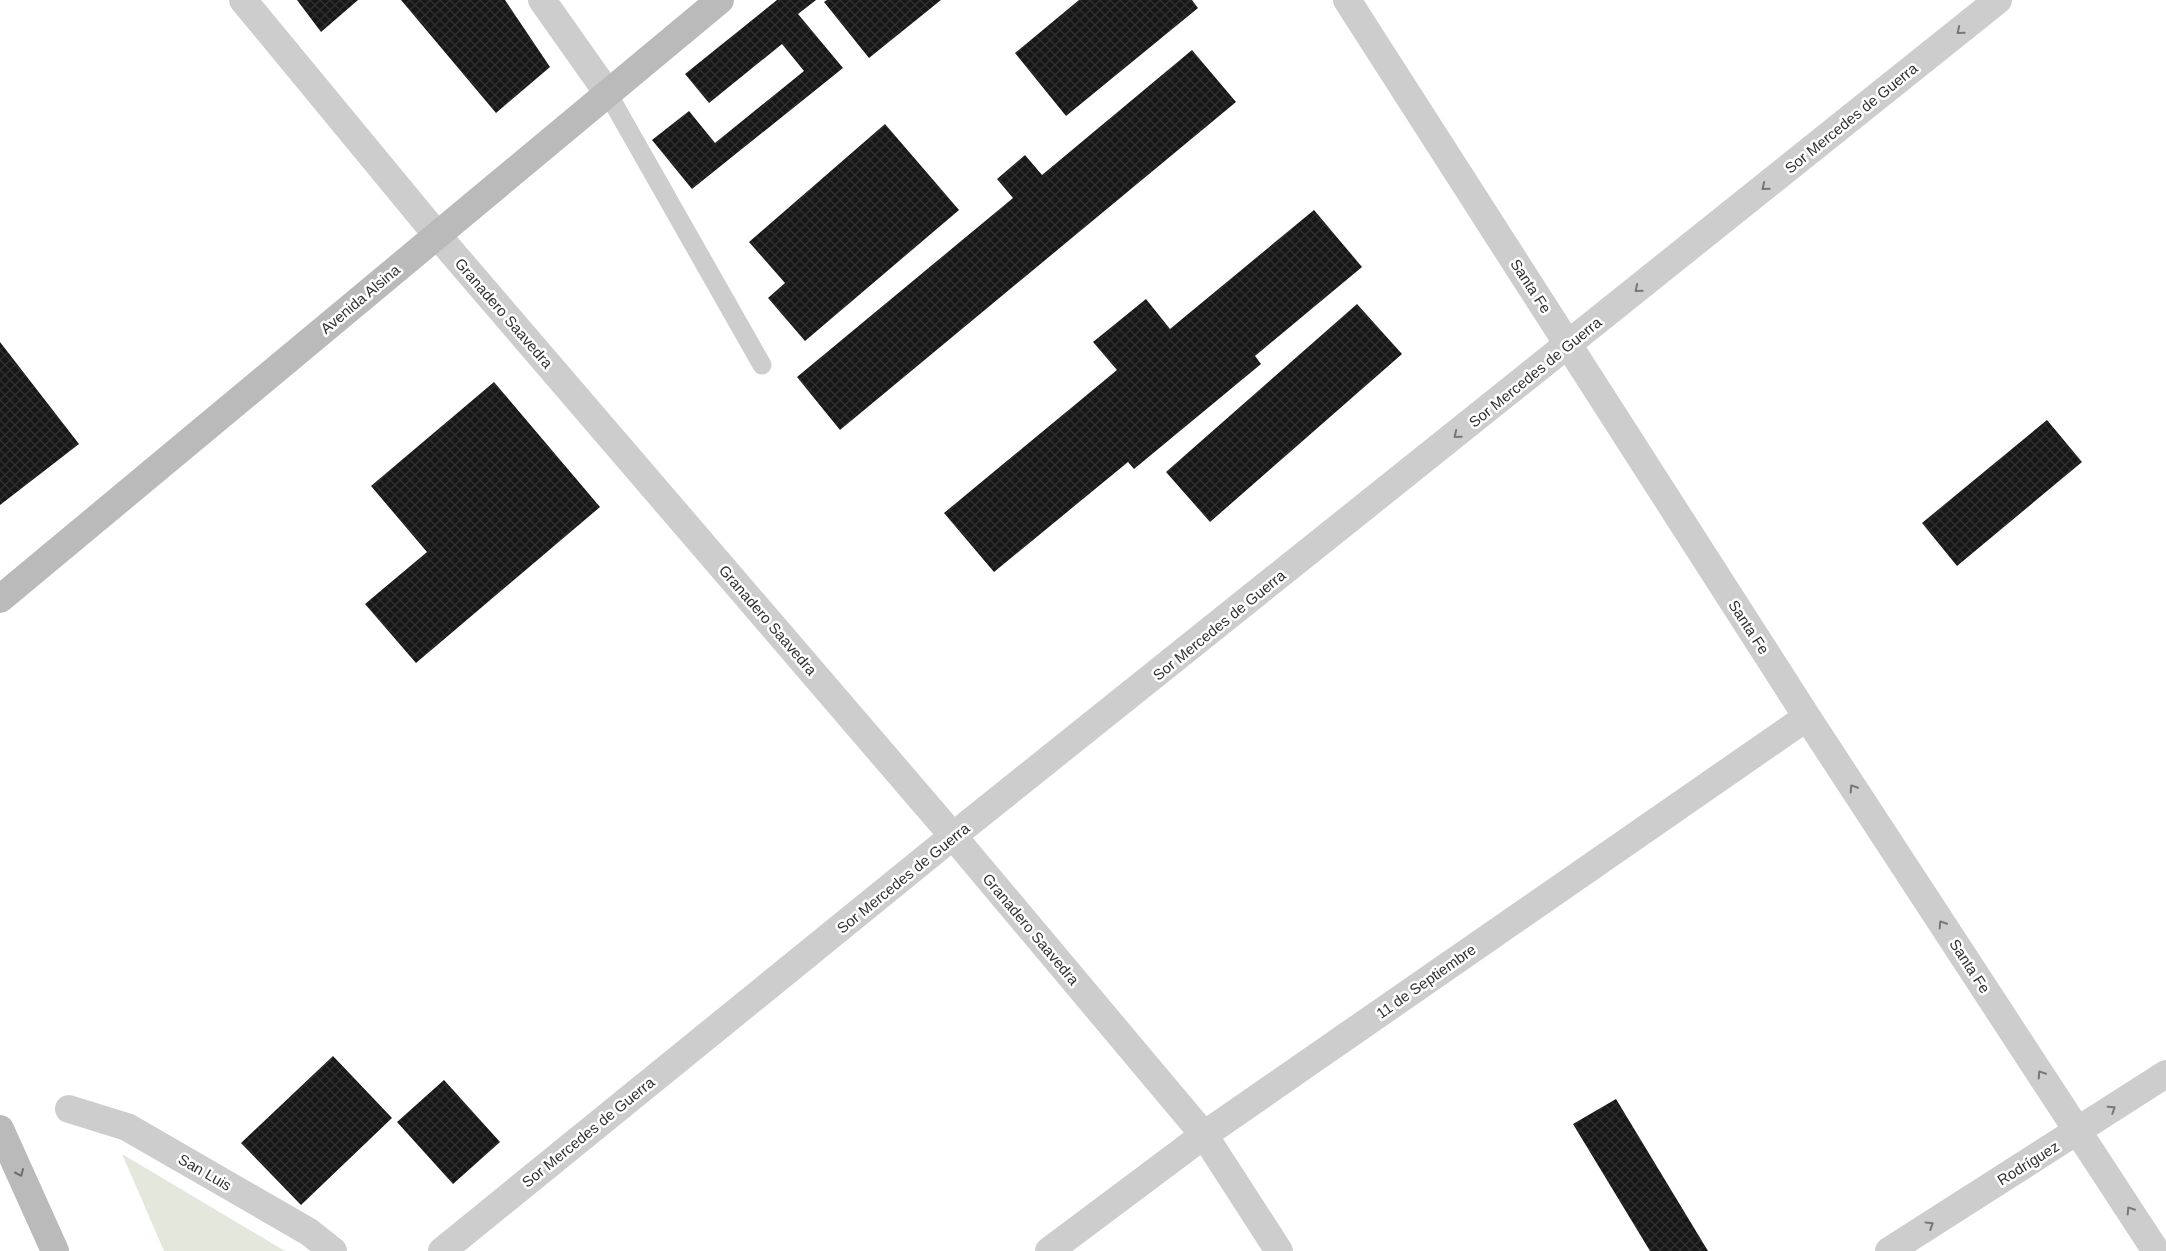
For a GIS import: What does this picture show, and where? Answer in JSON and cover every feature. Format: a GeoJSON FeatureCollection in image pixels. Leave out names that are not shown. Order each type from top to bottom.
{"type":"FeatureCollection","features":[{"type":"Feature","properties":{"kind":"main road","name":"Avenida Alsina"},"geometry":{"type":"LineString","coordinates":[[0,599],[607,92],[720,0]]}},
{"type":"Feature","properties":{"kind":"main road"},"geometry":{"type":"LineString","coordinates":[[0,1129],[55,1251]]}},
{"type":"Feature","properties":{"kind":"street","name":"Granadero Saavedra"},"geometry":{"type":"LineString","coordinates":[[243,0],[437,235],[953,836],[1204,1135],[1279,1251]]}},
{"type":"Feature","properties":{"kind":"street"},"geometry":{"type":"LineString","coordinates":[[542,0],[607,92]]}},
{"type":"Feature","properties":{"kind":"street","name":"Santa Fe"},"geometry":{"type":"LineString","coordinates":[[1347,0],[1806,717],[2156,1251]]}},
{"type":"Feature","properties":{"kind":"street","name":"Sor Mercedes de Guerra"},"geometry":{"type":"LineString","coordinates":[[442,1251],[953,836],[1998,0]]}},
{"type":"Feature","properties":{"kind":"street","name":"11 de Septiembre"},"geometry":{"type":"LineString","coordinates":[[1049,1251],[1204,1135],[1806,717]]}},
{"type":"Feature","properties":{"kind":"street","name":"Rodríguez"},"geometry":{"type":"LineString","coordinates":[[1889,1251],[2166,1074]]}},
{"type":"Feature","properties":{"kind":"street","name":"San Luis"},"geometry":{"type":"LineString","coordinates":[[69,1109],[127,1127],[309,1232],[333,1251]]}},
{"type":"Feature","properties":{"kind":"lane"},"geometry":{"type":"LineString","coordinates":[[607,92],[762,365]]}},
{"type":"Feature","properties":{"kind":"shaded area"},"geometry":{"type":"Polygon","coordinates":[[[122,1154],[285,1251],[164,1251],[122,1154]]]}},
{"type":"Feature","properties":{"kind":"building"},"geometry":{"type":"Polygon","coordinates":[[[297,0],[358,0],[321,32],[297,0]]]}},
{"type":"Feature","properties":{"kind":"building"},"geometry":{"type":"Polygon","coordinates":[[[401,0],[505,0],[550,67],[496,113],[401,0]]]}},
{"type":"Feature","properties":{"kind":"building"},"geometry":{"type":"Polygon","coordinates":[[[777,0],[816,0],[798,14],[843,68],[692,189],[652,140],[689,111],[715,143],[804,71],[782,44],[709,103],[685,74],[777,0]]]}},
{"type":"Feature","properties":{"kind":"building"},"geometry":{"type":"Polygon","coordinates":[[[827,0],[941,0],[869,58],[824,2],[827,0]]]}},
{"type":"Feature","properties":{"kind":"building"},"geometry":{"type":"Polygon","coordinates":[[[1079,0],[1192,0],[1198,8],[1066,116],[1015,53],[1079,0]]]}},
{"type":"Feature","properties":{"kind":"building"},"geometry":{"type":"Polygon","coordinates":[[[1192,50],[1236,102],[840,430],[797,377],[1013,198],[997,179],[1025,155],[1042,175],[1192,50]]]}},
{"type":"Feature","properties":{"kind":"building"},"geometry":{"type":"Polygon","coordinates":[[[885,124],[959,210],[805,341],[768,298],[785,283],[749,242],[885,124]]]}},
{"type":"Feature","properties":{"kind":"building"},"geometry":{"type":"Polygon","coordinates":[[[1314,210],[1362,267],[1255,356],[1261,364],[1134,469],[1128,462],[994,572],[944,513],[1117,370],[1093,342],[1146,299],[1170,329],[1314,210]]]}},
{"type":"Feature","properties":{"kind":"building"},"geometry":{"type":"Polygon","coordinates":[[[1357,304],[1402,354],[1210,522],[1166,472],[1357,304]]]}},
{"type":"Feature","properties":{"kind":"building"},"geometry":{"type":"Polygon","coordinates":[[[0,342],[79,444],[0,505],[0,342]]]}},
{"type":"Feature","properties":{"kind":"building"},"geometry":{"type":"Polygon","coordinates":[[[494,382],[600,507],[416,663],[365,604],[427,552],[371,486],[494,382]]]}},
{"type":"Feature","properties":{"kind":"building"},"geometry":{"type":"Polygon","coordinates":[[[2047,420],[2082,462],[1957,566],[1922,523],[2047,420]]]}},
{"type":"Feature","properties":{"kind":"building"},"geometry":{"type":"Polygon","coordinates":[[[333,1056],[392,1118],[301,1205],[241,1143],[333,1056]]]}},
{"type":"Feature","properties":{"kind":"building"},"geometry":{"type":"Polygon","coordinates":[[[444,1080],[500,1142],[453,1184],[397,1122],[444,1080]]]}},
{"type":"Feature","properties":{"kind":"building"},"geometry":{"type":"Polygon","coordinates":[[[1616,1099],[1708,1251],[1650,1251],[1573,1124],[1616,1099]]]}}]}
